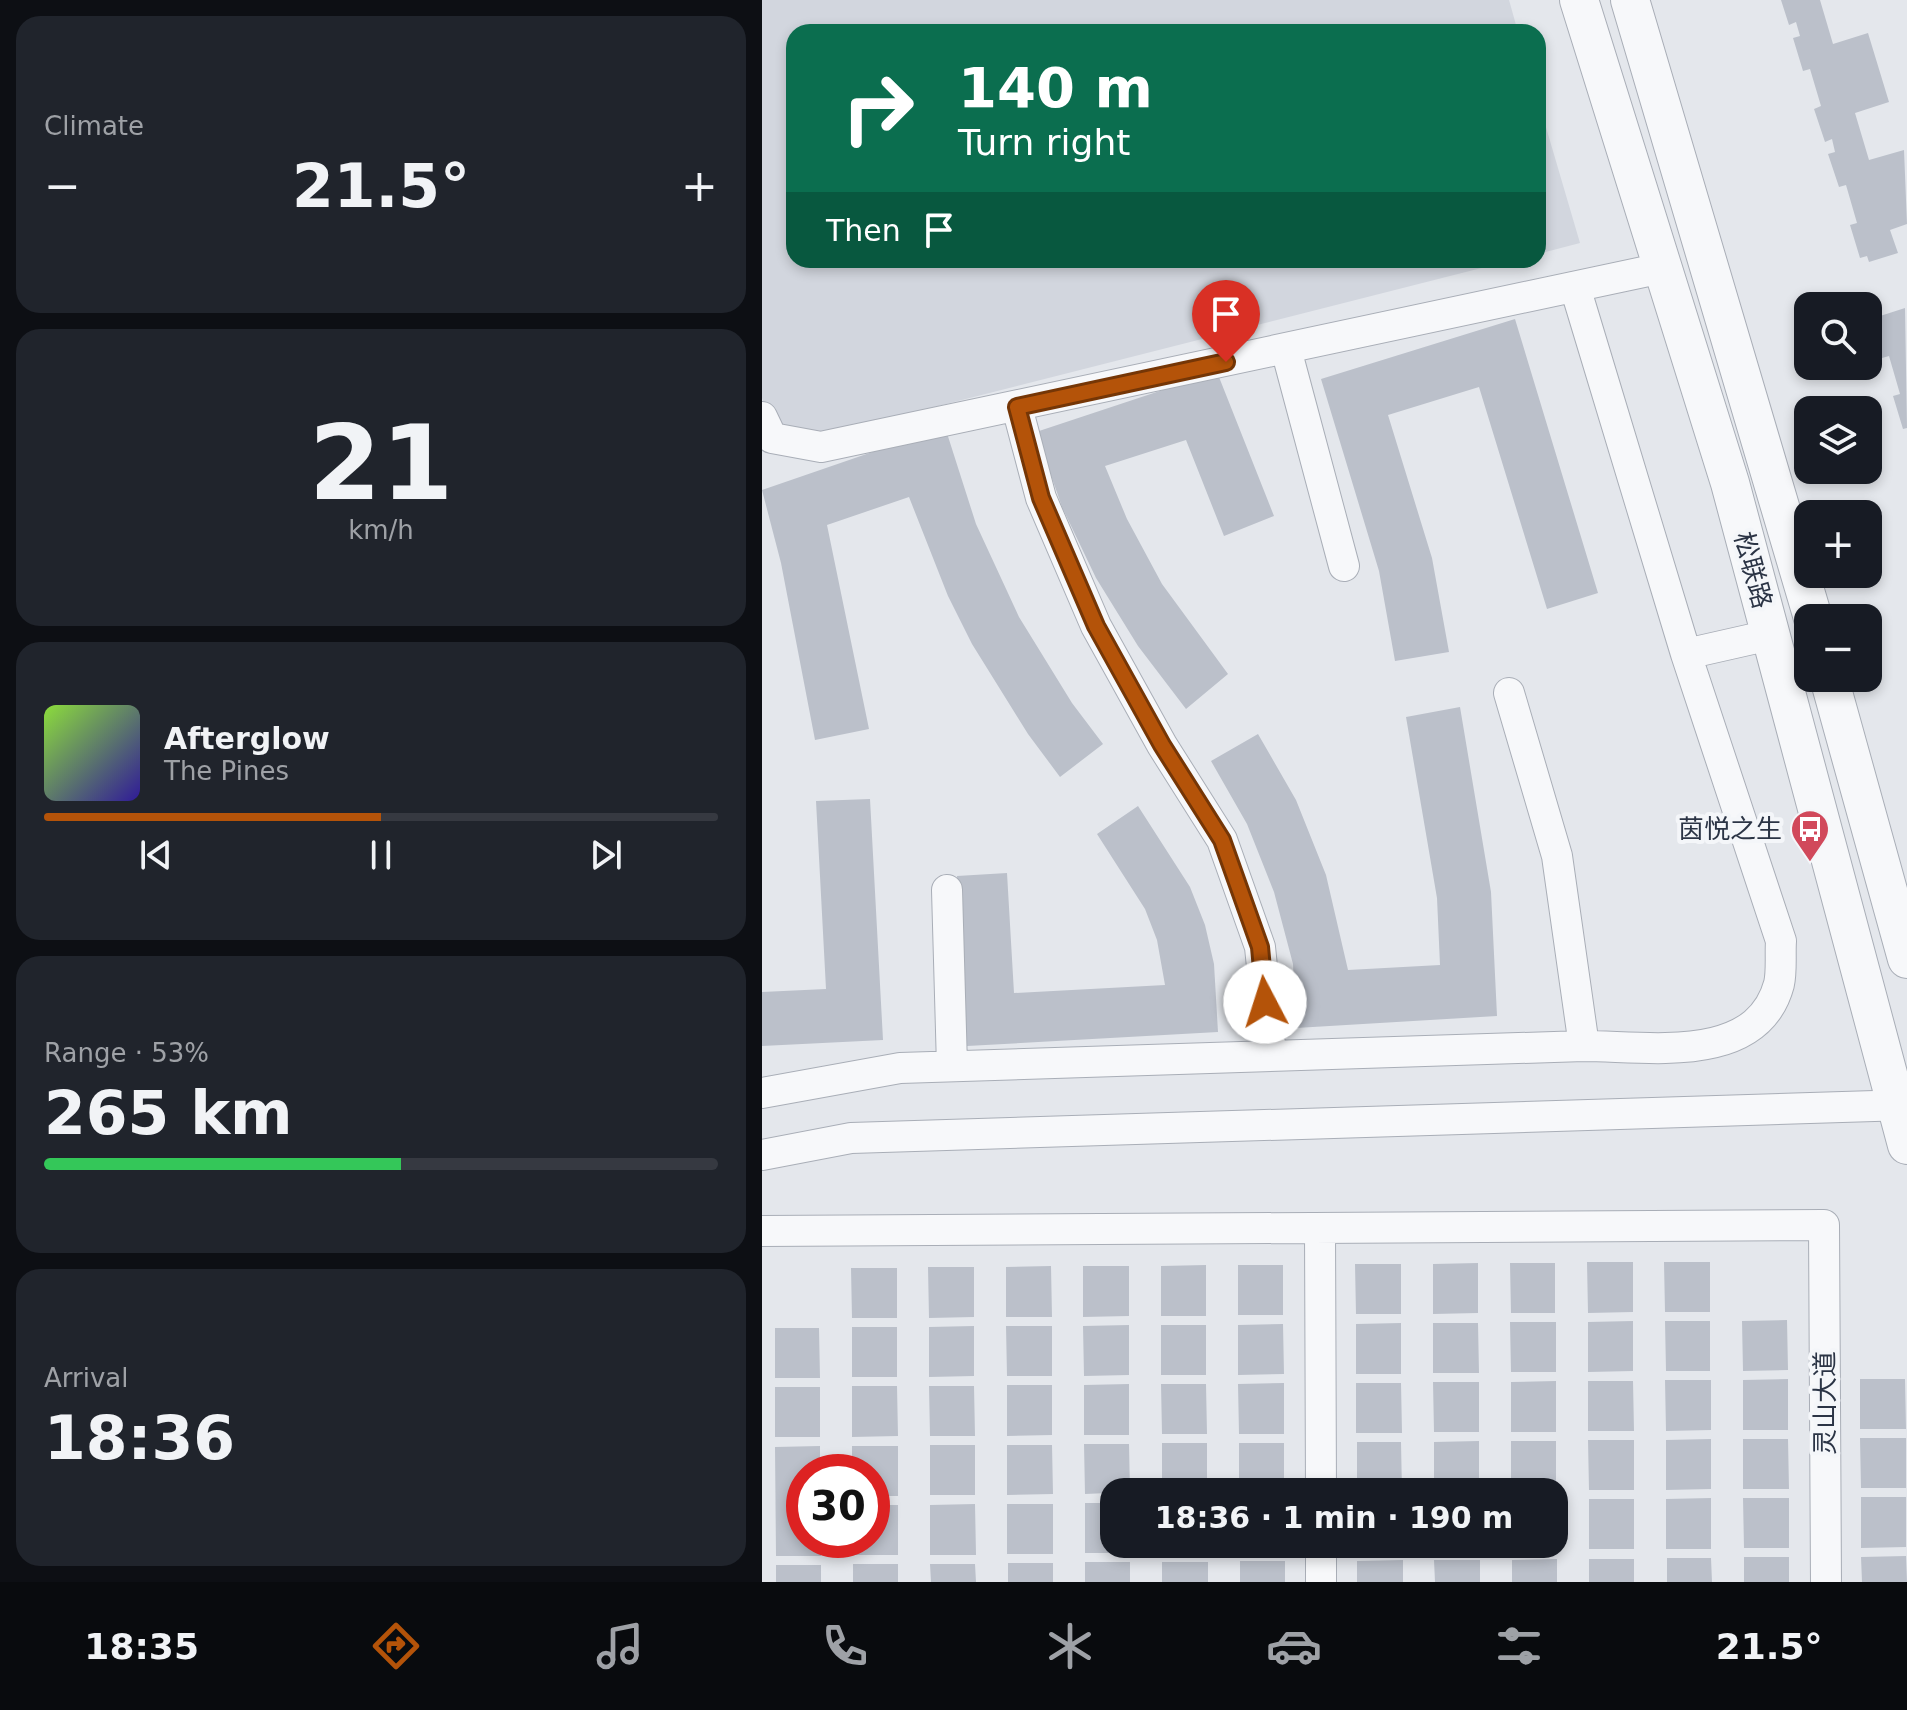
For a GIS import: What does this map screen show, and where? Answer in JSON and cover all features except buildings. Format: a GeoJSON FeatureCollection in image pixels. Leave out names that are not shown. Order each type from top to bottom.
{"type":"FeatureCollection","features":[{"type":"Feature","properties":{"kind":"street","name":"松联路"},"geometry":{"type":"LineString","coordinates":[[1579,0],[1730,483],[1902,1106],[1907,1145]]}},
{"type":"Feature","properties":{"kind":"street","name":"松联路"},"geometry":{"type":"LineString","coordinates":[[1630,0],[1809,604]]}},
{"type":"Feature","properties":{"kind":"street"},"geometry":{"type":"LineString","coordinates":[[762,417],[772,438],[821,447],[1662,268]]}},
{"type":"Feature","properties":{"kind":"street"},"geometry":{"type":"LineString","coordinates":[[762,1093],[900,1068],[1584,1046],[1695,1047],[1739,1036],[1763,1016],[1779,984],[1781,941],[1686,654],[1575,287]]}},
{"type":"Feature","properties":{"kind":"street"},"geometry":{"type":"LineString","coordinates":[[1286,349],[1344,566]]}},
{"type":"Feature","properties":{"kind":"street"},"geometry":{"type":"LineString","coordinates":[[1017,407],[1041,498],[1096,626],[1162,745],[1222,840],[1260,947],[1271,1056]]}},
{"type":"Feature","properties":{"kind":"street"},"geometry":{"type":"LineString","coordinates":[[1686,654],[1770,635]]}},
{"type":"Feature","properties":{"kind":"street"},"geometry":{"type":"LineString","coordinates":[[1833,692],[1907,959]]}},
{"type":"Feature","properties":{"kind":"street"},"geometry":{"type":"LineString","coordinates":[[1509,693],[1557,856],[1584,1046]]}},
{"type":"Feature","properties":{"kind":"street"},"geometry":{"type":"LineString","coordinates":[[947,890],[952,1066]]}},
{"type":"Feature","properties":{"kind":"street"},"geometry":{"type":"LineString","coordinates":[[762,1155],[851,1138],[1902,1106]]}},
{"type":"Feature","properties":{"kind":"street","name":"灵山大道"},"geometry":{"type":"LineString","coordinates":[[1320,1228],[1824,1225],[1826,1582]]}},
{"type":"Feature","properties":{"kind":"street"},"geometry":{"type":"LineString","coordinates":[[762,1231],[1320,1228],[1321,1478]]}},
{"type":"Feature","properties":{"kind":"street"},"geometry":{"type":"LineString","coordinates":[[1321,1558],[1321,1582]]}},
{"type":"Feature","properties":{"kind":"shaded area"},"geometry":{"type":"Polygon","coordinates":[[[762,0],[1509,0],[1516,24],[786,24],[786,268],[1482,268],[777,447],[762,398],[762,0]]]}},
{"type":"Feature","properties":{"kind":"shaded area"},"geometry":{"type":"Polygon","coordinates":[[[1546,127],[1580,243],[1546,252],[1546,127]]]}},
{"type":"Feature","properties":{"kind":"place","name":"茵悦之生"},"geometry":{"type":"Point","coordinates":[1810,863]}},
{"type":"Feature","properties":{"kind":"route"},"geometry":{"type":"LineString","coordinates":[[1226,362],[1017,407],[1041,498],[1096,626],[1162,745],[1222,840],[1260,947],[1265,1002]]}}]}
